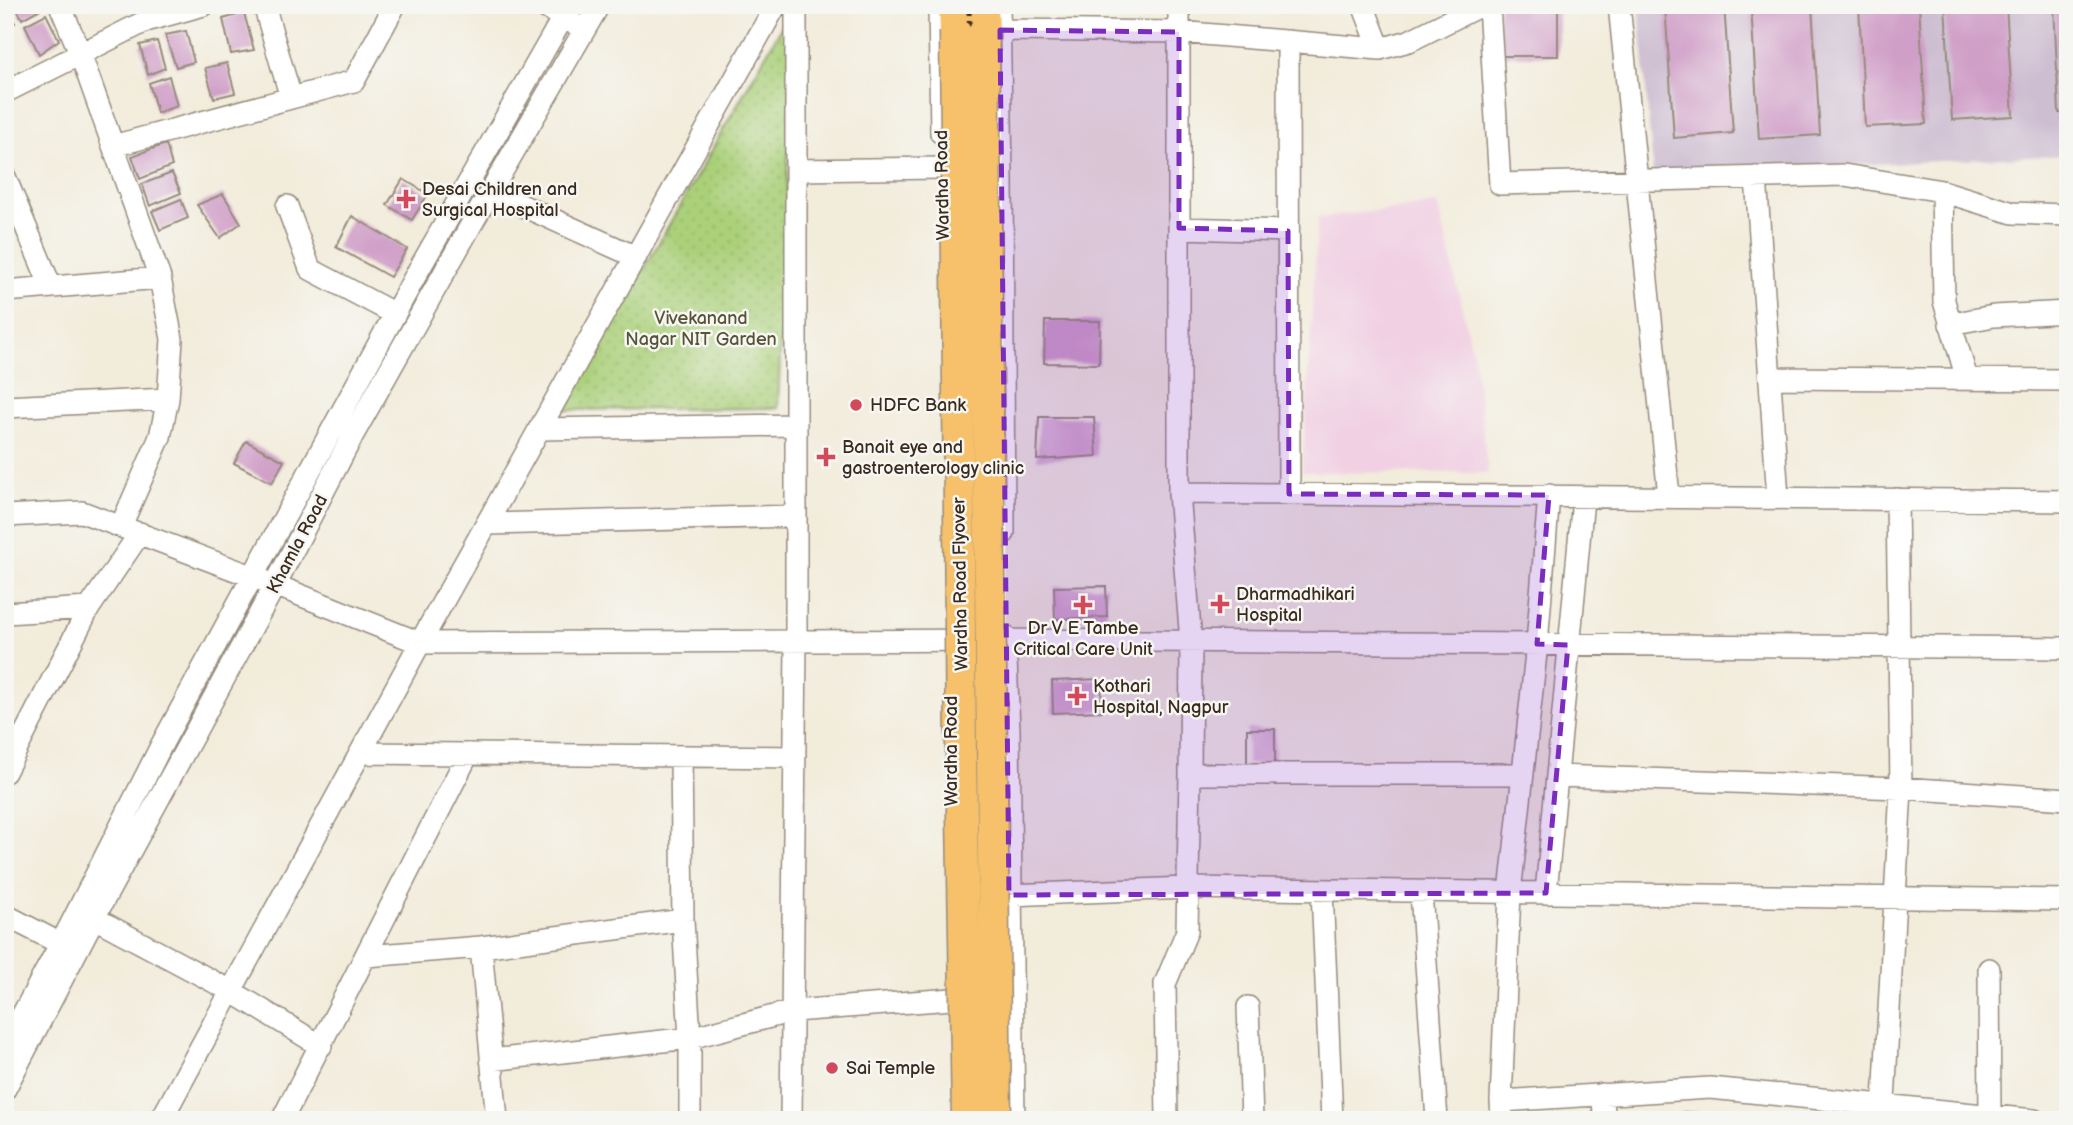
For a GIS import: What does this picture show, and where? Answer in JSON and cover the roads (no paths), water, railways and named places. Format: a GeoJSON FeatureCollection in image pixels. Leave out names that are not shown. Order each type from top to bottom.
{"type":"FeatureCollection","features":[{"type":"Feature","properties":{"kind":"highway","name":"Wardha Road Flyover"},"geometry":{"type":"LineString","coordinates":[[954,5],[967,1120]]}},
{"type":"Feature","properties":{"kind":"highway","name":"Wardha Road Flyover"},"geometry":{"type":"LineString","coordinates":[[983,5],[996,1120]]}},
{"type":"Feature","properties":{"kind":"street"},"geometry":{"type":"LineString","coordinates":[[5,772],[130,529],[160,437],[168,398],[172,338],[160,278],[80,53],[60,5]]}},
{"type":"Feature","properties":{"kind":"street"},"geometry":{"type":"LineString","coordinates":[[5,92],[146,22],[204,5]]}},
{"type":"Feature","properties":{"kind":"street"},"geometry":{"type":"LineString","coordinates":[[264,5],[292,98]]}},
{"type":"Feature","properties":{"kind":"street"},"geometry":{"type":"LineString","coordinates":[[113,146],[354,81],[395,5]]}},
{"type":"Feature","properties":{"kind":"street"},"geometry":{"type":"LineString","coordinates":[[541,5],[566,11],[584,29]]}},
{"type":"Feature","properties":{"kind":"street","name":"Khamla Road"},"geometry":{"type":"LineString","coordinates":[[5,1047],[61,944],[86,914],[275,585],[360,421],[598,5]]}},
{"type":"Feature","properties":{"kind":"street"},"geometry":{"type":"LineString","coordinates":[[161,1120],[420,643],[776,5]]}},
{"type":"Feature","properties":{"kind":"street"},"geometry":{"type":"LineString","coordinates":[[792,1120],[796,642],[796,5]]}},
{"type":"Feature","properties":{"kind":"street","name":"Wardha Road"},"geometry":{"type":"LineString","coordinates":[[939,5],[950,642],[952,1120]]}},
{"type":"Feature","properties":{"kind":"street"},"geometry":{"type":"LineString","coordinates":[[999,5],[1005,640],[1014,1120]]}},
{"type":"Feature","properties":{"kind":"street"},"geometry":{"type":"LineString","coordinates":[[1167,1120],[1165,984],[1187,931],[1190,774],[1191,642],[1179,494],[1179,5]]}},
{"type":"Feature","properties":{"kind":"street"},"geometry":{"type":"LineString","coordinates":[[1363,5],[1380,49]]}},
{"type":"Feature","properties":{"kind":"street"},"geometry":{"type":"LineString","coordinates":[[1000,30],[1179,32],[1380,49],[1409,41],[1481,5]]}},
{"type":"Feature","properties":{"kind":"street"},"geometry":{"type":"LineString","coordinates":[[1489,5],[1500,184],[1844,175],[1942,191],[2013,213],[2068,215]]}},
{"type":"Feature","properties":{"kind":"street"},"geometry":{"type":"LineString","coordinates":[[1619,5],[1669,496]]}},
{"type":"Feature","properties":{"kind":"street","name":"Khamla Road"},"geometry":{"type":"LineString","coordinates":[[5,1089],[163,742],[395,314],[566,11]]}},
{"type":"Feature","properties":{"kind":"street"},"geometry":{"type":"LineString","coordinates":[[1288,41],[1289,494]]}},
{"type":"Feature","properties":{"kind":"street"},"geometry":{"type":"LineString","coordinates":[[796,170],[942,168]]}},
{"type":"Feature","properties":{"kind":"street"},"geometry":{"type":"LineString","coordinates":[[5,177],[51,287]]}},
{"type":"Feature","properties":{"kind":"street"},"geometry":{"type":"LineString","coordinates":[[1756,177],[1778,498]]}},
{"type":"Feature","properties":{"kind":"street"},"geometry":{"type":"LineString","coordinates":[[490,191],[636,257]]}},
{"type":"Feature","properties":{"kind":"street"},"geometry":{"type":"LineString","coordinates":[[1942,191],[1944,302],[1967,379]]}},
{"type":"Feature","properties":{"kind":"street"},"geometry":{"type":"LineString","coordinates":[[287,206],[310,269],[395,314]]}},
{"type":"Feature","properties":{"kind":"street"},"geometry":{"type":"LineString","coordinates":[[1179,228],[1288,231]]}},
{"type":"Feature","properties":{"kind":"street"},"geometry":{"type":"LineString","coordinates":[[5,291],[160,278]]}},
{"type":"Feature","properties":{"kind":"street"},"geometry":{"type":"LineString","coordinates":[[1950,324],[1994,316],[2068,312]]}},
{"type":"Feature","properties":{"kind":"street"},"geometry":{"type":"LineString","coordinates":[[1770,378],[2068,380]]}},
{"type":"Feature","properties":{"kind":"street"},"geometry":{"type":"LineString","coordinates":[[5,407],[168,398]]}},
{"type":"Feature","properties":{"kind":"street"},"geometry":{"type":"LineString","coordinates":[[540,429],[796,425]]}},
{"type":"Feature","properties":{"kind":"street"},"geometry":{"type":"LineString","coordinates":[[1179,494],[2068,501]]}},
{"type":"Feature","properties":{"kind":"street"},"geometry":{"type":"LineString","coordinates":[[1549,495],[1540,644],[1522,774],[1502,1110],[1602,1094],[1710,1088],[1883,1112],[1990,1115],[2034,1120]]}},
{"type":"Feature","properties":{"kind":"street"},"geometry":{"type":"LineString","coordinates":[[1543,893],[1557,775],[1566,644],[1583,499]]}},
{"type":"Feature","properties":{"kind":"street"},"geometry":{"type":"LineString","coordinates":[[1883,1112],[1901,788],[1897,499]]}},
{"type":"Feature","properties":{"kind":"street"},"geometry":{"type":"LineString","coordinates":[[5,516],[82,512],[420,643],[1005,640],[2068,648]]}},
{"type":"Feature","properties":{"kind":"street"},"geometry":{"type":"LineString","coordinates":[[486,524],[796,516]]}},
{"type":"Feature","properties":{"kind":"street"},"geometry":{"type":"LineString","coordinates":[[5,613],[89,608]]}},
{"type":"Feature","properties":{"kind":"street"},"geometry":{"type":"LineString","coordinates":[[361,752],[795,757]]}},
{"type":"Feature","properties":{"kind":"street"},"geometry":{"type":"LineString","coordinates":[[282,1120],[468,754]]}},
{"type":"Feature","properties":{"kind":"street"},"geometry":{"type":"LineString","coordinates":[[681,756],[690,1120]]}},
{"type":"Feature","properties":{"kind":"street"},"geometry":{"type":"LineString","coordinates":[[1190,774],[1522,774]]}},
{"type":"Feature","properties":{"kind":"street"},"geometry":{"type":"LineString","coordinates":[[1557,775],[1901,788],[2068,799]]}},
{"type":"Feature","properties":{"kind":"street"},"geometry":{"type":"LineString","coordinates":[[1009,895],[1187,888],[2068,900]]}},
{"type":"Feature","properties":{"kind":"street"},"geometry":{"type":"LineString","coordinates":[[1322,890],[1332,1120]]}},
{"type":"Feature","properties":{"kind":"street"},"geometry":{"type":"LineString","coordinates":[[1422,892],[1437,1120]]}},
{"type":"Feature","properties":{"kind":"street"},"geometry":{"type":"LineString","coordinates":[[86,914],[231,991],[321,1046]]}},
{"type":"Feature","properties":{"kind":"street"},"geometry":{"type":"LineString","coordinates":[[5,915],[61,944]]}},
{"type":"Feature","properties":{"kind":"street"},"geometry":{"type":"LineString","coordinates":[[366,956],[481,947],[683,920]]}},
{"type":"Feature","properties":{"kind":"street"},"geometry":{"type":"LineString","coordinates":[[481,947],[497,1120]]}},
{"type":"Feature","properties":{"kind":"street"},"geometry":{"type":"LineString","coordinates":[[1989,969],[1990,1115]]}},
{"type":"Feature","properties":{"kind":"street"},"geometry":{"type":"LineString","coordinates":[[491,1059],[690,1038],[793,1011],[952,999]]}},
{"type":"Feature","properties":{"kind":"street"},"geometry":{"type":"LineString","coordinates":[[1248,1007],[1252,1120]]}},
{"type":"Feature","properties":{"kind":"street"},"geometry":{"type":"LineString","coordinates":[[1602,1094],[1605,1120]]}},
{"type":"Feature","properties":{"kind":"railway"},"geometry":{"type":"LineString","coordinates":[[969,5],[982,1120]]}},
{"type":"Feature","properties":{"kind":"place","name":"Desai Children and Surgical Hospital"},"geometry":{"type":"Point","coordinates":[406,199]}},
{"type":"Feature","properties":{"kind":"place","name":"HDFC Bank"},"geometry":{"type":"Point","coordinates":[856,405]}},
{"type":"Feature","properties":{"kind":"place","name":"Banait eye and gastroenterology clinic"},"geometry":{"type":"Point","coordinates":[826,457]}},
{"type":"Feature","properties":{"kind":"place","name":"Dharmadhikari Hospital"},"geometry":{"type":"Point","coordinates":[1220,604]}},
{"type":"Feature","properties":{"kind":"place","name":"Dr V E Tambe Critical Care Unit"},"geometry":{"type":"Point","coordinates":[1083,605]}},
{"type":"Feature","properties":{"kind":"place","name":"Kothari Hospital, Nagpur"},"geometry":{"type":"Point","coordinates":[1077,696]}},
{"type":"Feature","properties":{"kind":"place","name":"Sai Temple"},"geometry":{"type":"Point","coordinates":[832,1068]}},
{"type":"Feature","properties":{"kind":"park label","name":"Vivekanand Nagar NIT Garden"},"geometry":{"type":"Point","coordinates":[701,328]}}]}
